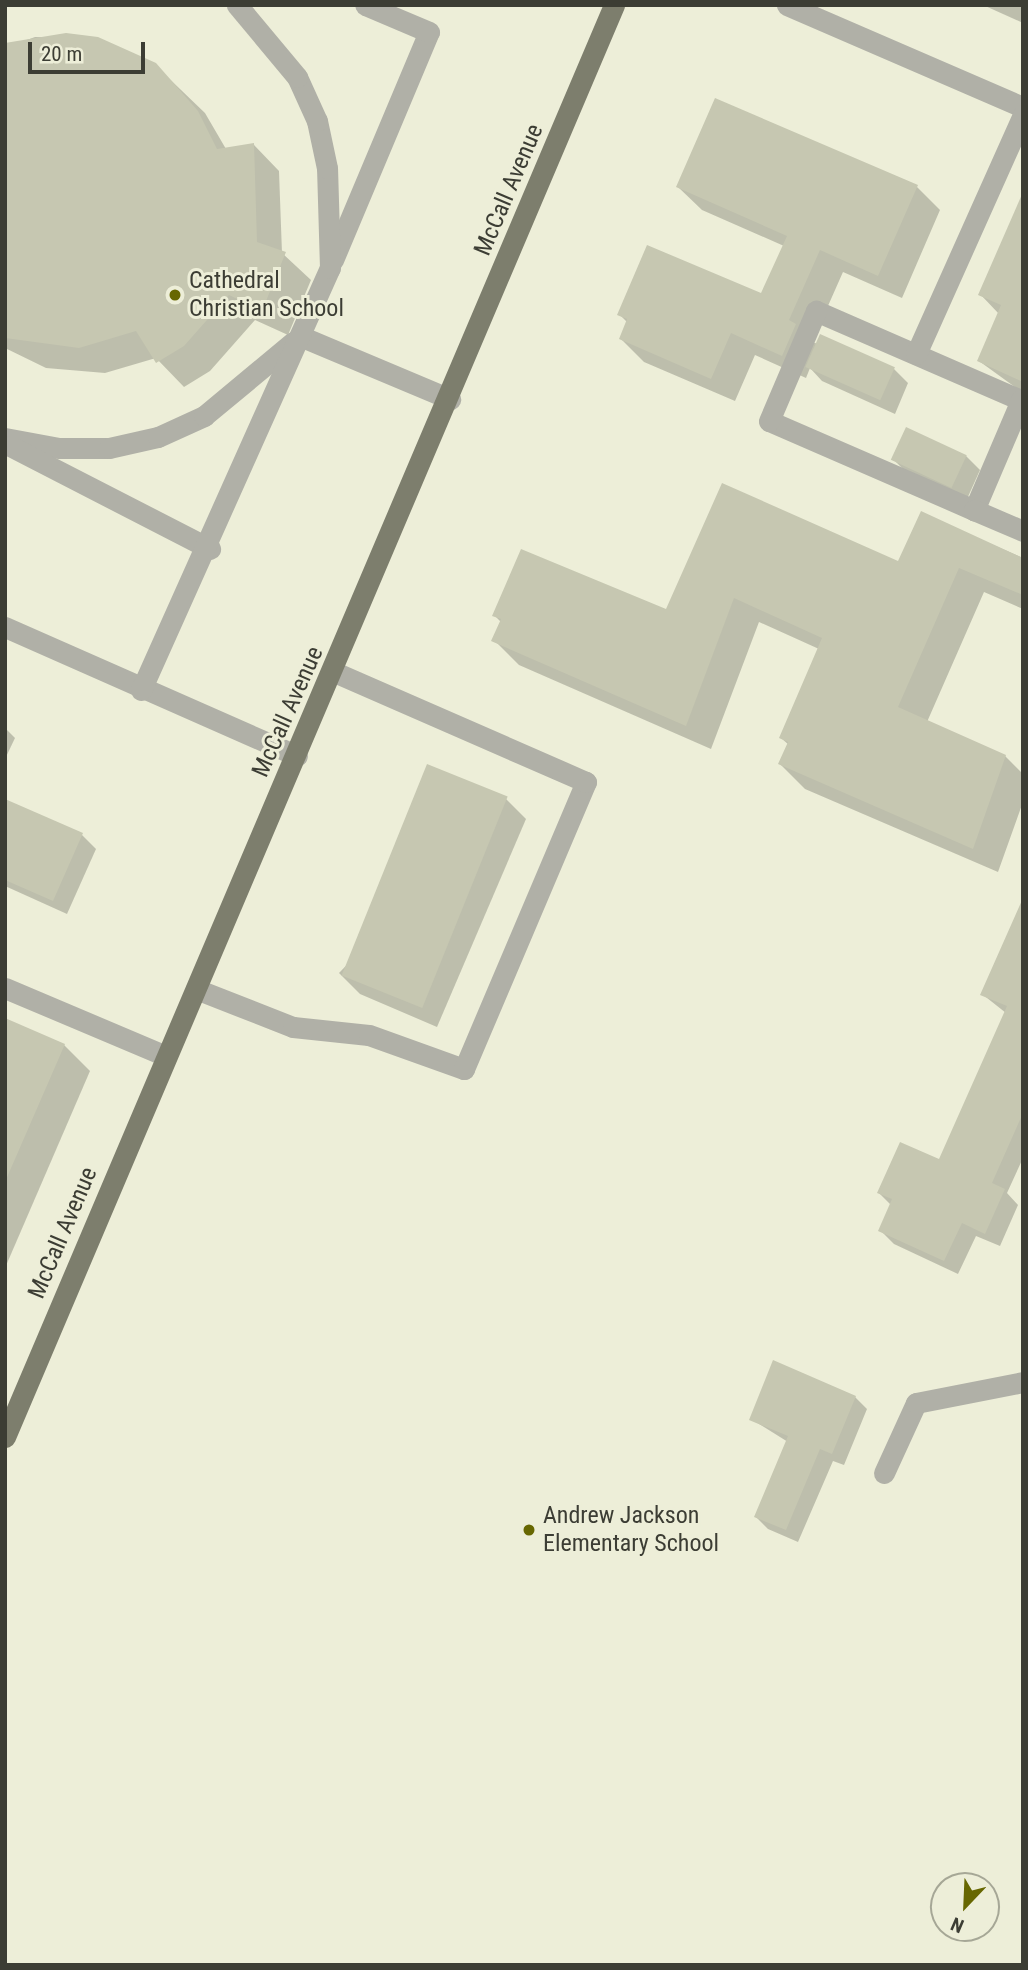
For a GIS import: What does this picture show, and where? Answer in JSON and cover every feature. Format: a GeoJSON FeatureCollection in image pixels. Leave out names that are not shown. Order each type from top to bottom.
{"type":"FeatureCollection","features":[{"type":"Feature","properties":{"kind":"main road","name":"McCall Avenue"},"geometry":{"type":"LineString","coordinates":[[5,1437],[166,1056],[334,672],[614,5]]}},
{"type":"Feature","properties":{"kind":"street"},"geometry":{"type":"LineString","coordinates":[[237,5],[290,67],[317,121],[327,169],[330,268]]}},
{"type":"Feature","properties":{"kind":"street"},"geometry":{"type":"LineString","coordinates":[[141,690],[210,549],[429,32],[365,5]]}},
{"type":"Feature","properties":{"kind":"street"},"geometry":{"type":"LineString","coordinates":[[787,5],[1023,107]]}},
{"type":"Feature","properties":{"kind":"street"},"geometry":{"type":"LineString","coordinates":[[916,354],[1023,115]]}},
{"type":"Feature","properties":{"kind":"street"},"geometry":{"type":"LineString","coordinates":[[974,510],[1021,400],[816,311],[769,421],[974,510],[1023,531]]}},
{"type":"Feature","properties":{"kind":"street"},"geometry":{"type":"LineString","coordinates":[[300,336],[450,399]]}},
{"type":"Feature","properties":{"kind":"street"},"geometry":{"type":"LineString","coordinates":[[5,438],[59,448],[109,447],[158,437],[204,416],[300,336]]}},
{"type":"Feature","properties":{"kind":"street"},"geometry":{"type":"LineString","coordinates":[[5,444],[210,549]]}},
{"type":"Feature","properties":{"kind":"street"},"geometry":{"type":"LineString","coordinates":[[5,627],[141,690],[297,756]]}},
{"type":"Feature","properties":{"kind":"street"},"geometry":{"type":"LineString","coordinates":[[196,989],[293,1027],[369,1035],[464,1069],[586,782],[334,672]]}},
{"type":"Feature","properties":{"kind":"street"},"geometry":{"type":"LineString","coordinates":[[5,988],[166,1056]]}},
{"type":"Feature","properties":{"kind":"street"},"geometry":{"type":"LineString","coordinates":[[884,1474],[916,1403],[1023,1381]]}},
{"type":"Feature","properties":{"kind":"building"},"geometry":{"type":"Polygon","coordinates":[[[66,33],[98,37],[156,63],[198,111],[217,149],[254,143],[257,242],[286,252],[262,311],[229,295],[184,346],[156,363],[136,331],[79,348],[5,338],[5,43],[66,33]]]}},
{"type":"Feature","properties":{"kind":"building"},"geometry":{"type":"Polygon","coordinates":[[[715,98],[918,185],[878,276],[820,250],[789,320],[796,324],[782,356],[731,333],[711,379],[619,339],[627,319],[617,315],[647,245],[761,293],[787,236],[676,187],[715,98]]]}},
{"type":"Feature","properties":{"kind":"building"},"geometry":{"type":"Polygon","coordinates":[[[1023,192],[1023,382],[977,361],[1001,305],[978,295],[1023,192]]]}},
{"type":"Feature","properties":{"kind":"building"},"geometry":{"type":"Polygon","coordinates":[[[820,334],[895,367],[880,400],[805,367],[820,334]]]}},
{"type":"Feature","properties":{"kind":"building"},"geometry":{"type":"Polygon","coordinates":[[[906,427],[967,455],[952,488],[891,460],[906,427]]]}},
{"type":"Feature","properties":{"kind":"building"},"geometry":{"type":"Polygon","coordinates":[[[722,483],[898,561],[921,511],[1023,558],[1023,595],[959,568],[898,707],[1006,755],[973,849],[778,764],[788,742],[779,738],[822,638],[734,598],[686,726],[491,641],[501,619],[492,616],[521,549],[666,609],[722,483]]]}},
{"type":"Feature","properties":{"kind":"building"},"geometry":{"type":"Polygon","coordinates":[[[427,764],[508,797],[422,1008],[342,975],[427,764]]]}},
{"type":"Feature","properties":{"kind":"building"},"geometry":{"type":"Polygon","coordinates":[[[5,799],[83,833],[53,901],[5,880],[5,799]]]}},
{"type":"Feature","properties":{"kind":"building"},"geometry":{"type":"Polygon","coordinates":[[[1023,898],[1023,1113],[992,1183],[1005,1189],[985,1234],[962,1223],[944,1261],[878,1231],[892,1199],[877,1193],[900,1142],[939,1159],[1007,1006],[980,995],[1023,898]]]}},
{"type":"Feature","properties":{"kind":"building"},"geometry":{"type":"Polygon","coordinates":[[[5,1018],[65,1044],[5,1182],[5,1018]]]}},
{"type":"Feature","properties":{"kind":"building"},"geometry":{"type":"Polygon","coordinates":[[[773,1360],[856,1396],[832,1454],[820,1449],[786,1530],[754,1517],[788,1436],[749,1420],[773,1360]]]}},
{"type":"Feature","properties":{"kind":"place","name":"Cathedral Christian School"},"geometry":{"type":"Point","coordinates":[175,295]}},
{"type":"Feature","properties":{"kind":"place","name":"Andrew Jackson Elementary School"},"geometry":{"type":"Point","coordinates":[529,1530]}}]}
